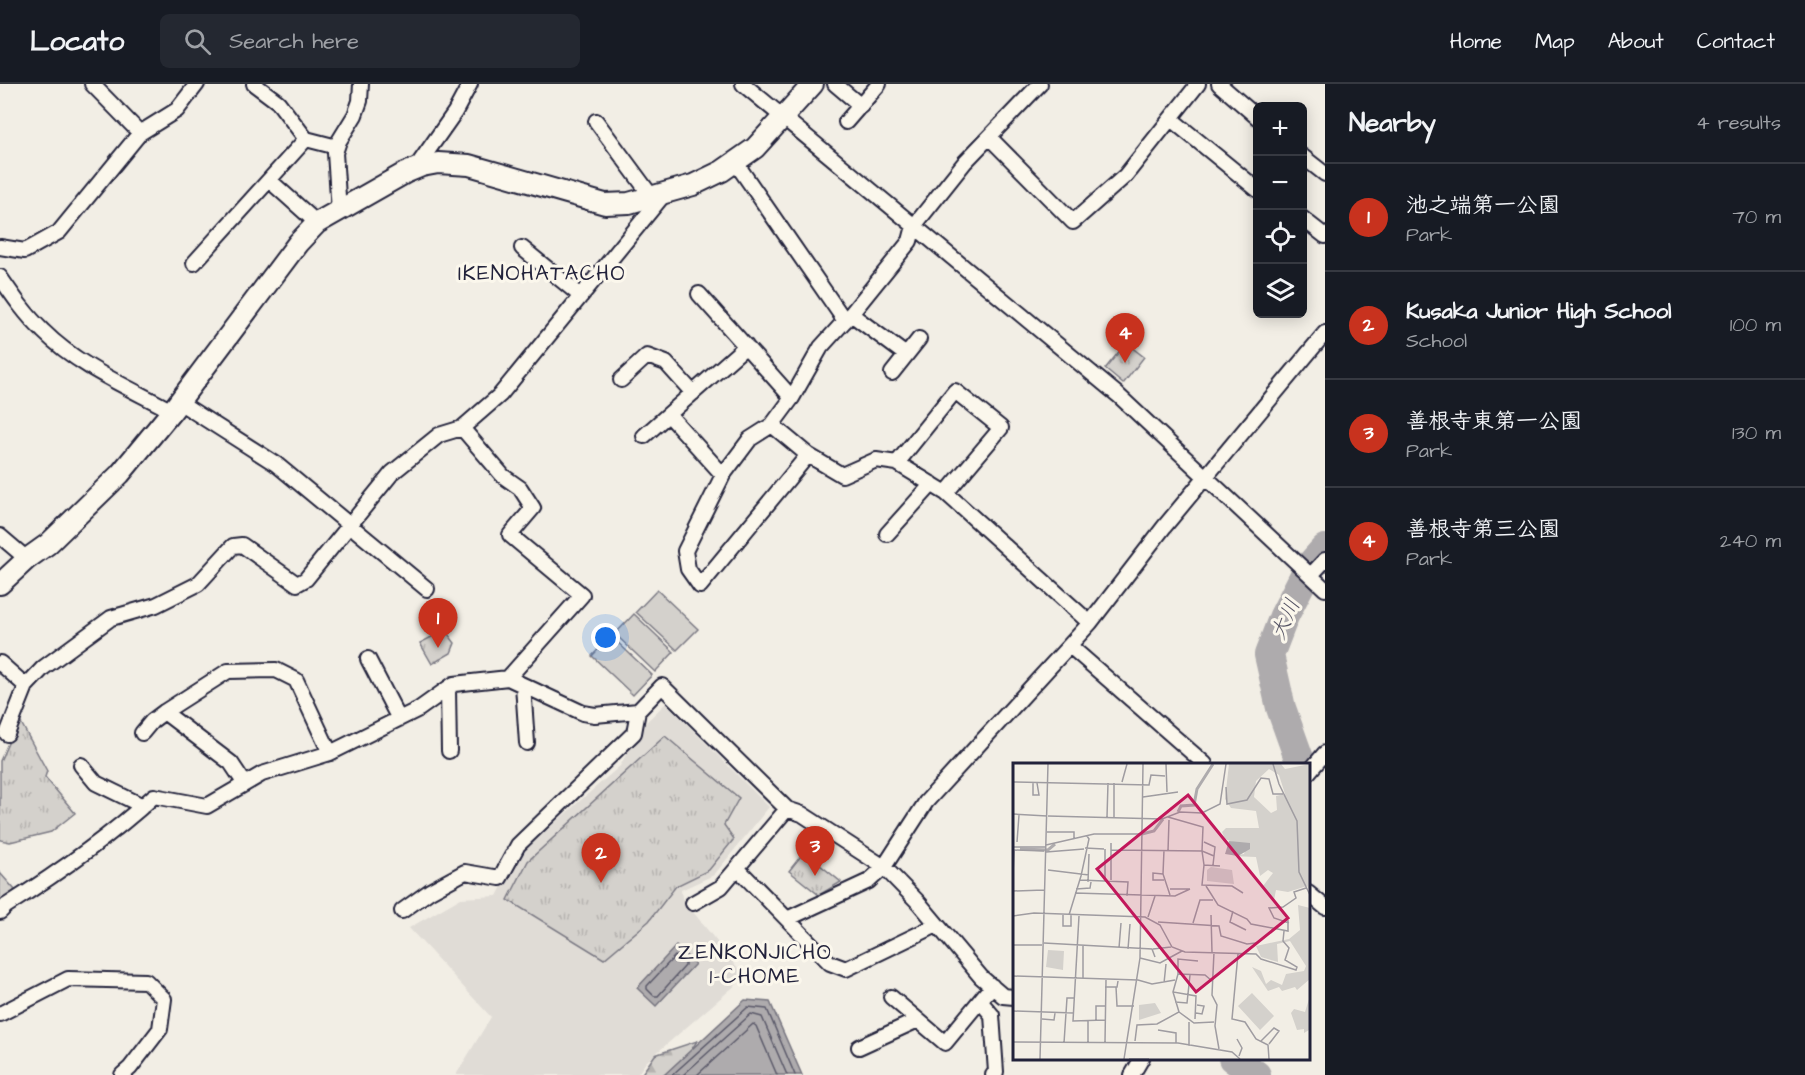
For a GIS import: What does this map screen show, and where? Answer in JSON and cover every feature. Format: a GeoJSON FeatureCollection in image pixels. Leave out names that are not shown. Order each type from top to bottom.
{"type":"FeatureCollection","features":[{"type":"Feature","properties":{"kind":"street"},"geometry":{"type":"LineString","coordinates":[[92,84],[140,134]]}},
{"type":"Feature","properties":{"kind":"street"},"geometry":{"type":"LineString","coordinates":[[0,247],[25,251],[59,232],[140,134],[177,110],[197,84]]}},
{"type":"Feature","properties":{"kind":"street"},"geometry":{"type":"LineString","coordinates":[[254,84],[278,102],[306,139],[337,147]]}},
{"type":"Feature","properties":{"kind":"street"},"geometry":{"type":"LineString","coordinates":[[339,211],[335,153],[355,115],[360,100],[361,84]]}},
{"type":"Feature","properties":{"kind":"street"},"geometry":{"type":"LineString","coordinates":[[415,169],[455,112],[470,84]]}},
{"type":"Feature","properties":{"kind":"street"},"geometry":{"type":"LineString","coordinates":[[743,84],[1118,395],[1325,589]]}},
{"type":"Feature","properties":{"kind":"street"},"geometry":{"type":"LineString","coordinates":[[0,584],[27,559],[48,544],[120,474],[175,407],[298,243],[317,223],[415,169],[438,163],[469,165],[605,204],[629,203],[658,195],[693,185],[736,163],[755,148],[813,84]]}},
{"type":"Feature","properties":{"kind":"street"},"geometry":{"type":"LineString","coordinates":[[835,84],[861,106]]}},
{"type":"Feature","properties":{"kind":"street"},"geometry":{"type":"LineString","coordinates":[[846,122],[879,84]]}},
{"type":"Feature","properties":{"kind":"street"},"geometry":{"type":"LineString","coordinates":[[808,455],[700,586],[688,569],[685,551],[723,475],[750,439],[771,425],[792,398],[821,347],[910,241],[914,226],[965,162],[1040,84]]}},
{"type":"Feature","properties":{"kind":"street"},"geometry":{"type":"LineString","coordinates":[[989,137],[1073,222],[1125,176],[1198,84]]}},
{"type":"Feature","properties":{"kind":"street"},"geometry":{"type":"LineString","coordinates":[[1219,84],[1253,114]]}},
{"type":"Feature","properties":{"kind":"street"},"geometry":{"type":"LineString","coordinates":[[1171,119],[1253,182]]}},
{"type":"Feature","properties":{"kind":"street"},"geometry":{"type":"LineString","coordinates":[[596,121],[658,195]]}},
{"type":"Feature","properties":{"kind":"street"},"geometry":{"type":"LineString","coordinates":[[194,263],[306,139]]}},
{"type":"Feature","properties":{"kind":"street"},"geometry":{"type":"LineString","coordinates":[[1307,160],[1325,174]]}},
{"type":"Feature","properties":{"kind":"street"},"geometry":{"type":"LineString","coordinates":[[736,163],[848,317],[906,356]]}},
{"type":"Feature","properties":{"kind":"street"},"geometry":{"type":"LineString","coordinates":[[268,180],[317,223]]}},
{"type":"Feature","properties":{"kind":"street"},"geometry":{"type":"LineString","coordinates":[[7,734],[26,686],[43,668],[111,618],[156,606],[198,584],[233,546],[242,545],[297,584],[306,579],[392,473],[440,435],[462,428],[500,395],[581,296],[658,195]]}},
{"type":"Feature","properties":{"kind":"street"},"geometry":{"type":"LineString","coordinates":[[1307,223],[1325,236]]}},
{"type":"Feature","properties":{"kind":"street"},"geometry":{"type":"LineString","coordinates":[[522,248],[581,296]]}},
{"type":"Feature","properties":{"kind":"street"},"geometry":{"type":"LineString","coordinates":[[0,277],[22,309],[44,333],[80,362],[175,407],[276,465],[427,589]]}},
{"type":"Feature","properties":{"kind":"street"},"geometry":{"type":"LineString","coordinates":[[699,294],[792,398]]}},
{"type":"Feature","properties":{"kind":"street"},"geometry":{"type":"LineString","coordinates":[[787,918],[869,881],[884,867],[926,802],[1090,623],[1164,527],[1325,333]]}},
{"type":"Feature","properties":{"kind":"street"},"geometry":{"type":"LineString","coordinates":[[892,373],[919,339]]}},
{"type":"Feature","properties":{"kind":"street"},"geometry":{"type":"LineString","coordinates":[[644,436],[746,346]]}},
{"type":"Feature","properties":{"kind":"street"},"geometry":{"type":"LineString","coordinates":[[621,380],[647,356],[666,363],[693,393]]}},
{"type":"Feature","properties":{"kind":"street"},"geometry":{"type":"LineString","coordinates":[[897,463],[956,391],[1001,428],[946,493]]}},
{"type":"Feature","properties":{"kind":"street"},"geometry":{"type":"LineString","coordinates":[[669,415],[723,475]]}},
{"type":"Feature","properties":{"kind":"street"},"geometry":{"type":"LineString","coordinates":[[771,425],[808,455],[842,475],[876,460],[897,463],[932,484],[946,493],[1090,623]]}},
{"type":"Feature","properties":{"kind":"street"},"geometry":{"type":"LineString","coordinates":[[462,428],[503,476],[520,488],[533,508],[510,535],[582,595],[508,678]]}},
{"type":"Feature","properties":{"kind":"street"},"geometry":{"type":"LineString","coordinates":[[886,534],[932,484]]}},
{"type":"Feature","properties":{"kind":"street"},"geometry":{"type":"LineString","coordinates":[[0,536],[27,559]]}},
{"type":"Feature","properties":{"kind":"street"},"geometry":{"type":"LineString","coordinates":[[1308,572],[1325,560]]}},
{"type":"Feature","properties":{"kind":"street"},"geometry":{"type":"LineString","coordinates":[[1070,646],[1204,763]]}},
{"type":"Feature","properties":{"kind":"street"},"geometry":{"type":"LineString","coordinates":[[368,659],[399,719]]}},
{"type":"Feature","properties":{"kind":"street"},"geometry":{"type":"LineString","coordinates":[[0,663],[26,686]]}},
{"type":"Feature","properties":{"kind":"street"},"geometry":{"type":"LineString","coordinates":[[142,733],[164,712],[228,672],[276,670],[297,680],[330,753]]}},
{"type":"Feature","properties":{"kind":"street"},"geometry":{"type":"LineString","coordinates":[[0,912],[86,853],[154,796],[207,806],[262,774],[330,753],[399,719],[419,709],[454,684],[508,678],[583,713],[595,715],[638,711]]}},
{"type":"Feature","properties":{"kind":"street"},"geometry":{"type":"LineString","coordinates":[[523,685],[527,743]]}},
{"type":"Feature","properties":{"kind":"street"},"geometry":{"type":"LineString","coordinates":[[402,911],[430,891],[465,872],[500,878],[518,845],[634,733],[638,711],[662,686],[787,809],[802,814],[884,867],[920,903],[981,977],[1003,996],[1013,997]]}},
{"type":"Feature","properties":{"kind":"street"},"geometry":{"type":"LineString","coordinates":[[448,689],[449,751]]}},
{"type":"Feature","properties":{"kind":"street"},"geometry":{"type":"LineString","coordinates":[[164,712],[231,763],[245,784]]}},
{"type":"Feature","properties":{"kind":"street"},"geometry":{"type":"LineString","coordinates":[[1310,771],[1325,753]]}},
{"type":"Feature","properties":{"kind":"street"},"geometry":{"type":"LineString","coordinates":[[81,765],[96,783],[143,806]]}},
{"type":"Feature","properties":{"kind":"street"},"geometry":{"type":"LineString","coordinates":[[693,903],[721,887],[787,809]]}},
{"type":"Feature","properties":{"kind":"street"},"geometry":{"type":"LineString","coordinates":[[737,868],[830,963],[846,969],[938,925]]}},
{"type":"Feature","properties":{"kind":"street"},"geometry":{"type":"LineString","coordinates":[[1310,895],[1325,907]]}},
{"type":"Feature","properties":{"kind":"street"},"geometry":{"type":"LineString","coordinates":[[0,1014],[68,980],[146,981],[164,999],[160,1029],[122,1075]]}},
{"type":"Feature","properties":{"kind":"street"},"geometry":{"type":"LineString","coordinates":[[891,997],[945,1044],[992,986]]}},
{"type":"Feature","properties":{"kind":"street"},"geometry":{"type":"LineString","coordinates":[[980,1001],[992,1014],[996,1072],[993,1075]]}},
{"type":"Feature","properties":{"kind":"street"},"geometry":{"type":"LineString","coordinates":[[859,1047],[918,1020]]}},
{"type":"Feature","properties":{"kind":"street"},"geometry":{"type":"LineString","coordinates":[[1132,1075],[1141,1060]]}},
{"type":"Feature","properties":{"kind":"shaded area"},"geometry":{"type":"Polygon","coordinates":[[[666,703],[769,807],[714,875],[681,890],[682,898],[745,977],[646,1062],[637,1075],[456,1075],[491,1017],[409,928],[461,898],[497,896],[519,854],[620,766],[640,728],[666,703]]]}},
{"type":"Feature","properties":{"kind":"green space"},"geometry":{"type":"Polygon","coordinates":[[[1126,343],[1144,357],[1123,384],[1105,369],[1126,343]]]}},
{"type":"Feature","properties":{"kind":"green space"},"geometry":{"type":"Polygon","coordinates":[[[657,590],[698,629],[677,650],[636,612],[657,590]]]}},
{"type":"Feature","properties":{"kind":"green space"},"geometry":{"type":"Polygon","coordinates":[[[634,614],[674,652],[655,672],[615,634],[634,614]]]}},
{"type":"Feature","properties":{"kind":"green space"},"geometry":{"type":"Polygon","coordinates":[[[445,630],[455,643],[451,653],[432,664],[420,643],[445,630]]]}},
{"type":"Feature","properties":{"kind":"green space"},"geometry":{"type":"Polygon","coordinates":[[[611,636],[652,675],[633,695],[592,656],[611,636]]]}},
{"type":"Feature","properties":{"kind":"green space"},"geometry":{"type":"Polygon","coordinates":[[[19,719],[47,771],[45,777],[75,813],[51,832],[10,842],[0,840],[0,761],[19,719]]]}},
{"type":"Feature","properties":{"kind":"green space"},"geometry":{"type":"Polygon","coordinates":[[[665,736],[739,798],[724,825],[734,839],[709,870],[676,886],[649,921],[604,959],[508,900],[528,861],[665,736]]]}},
{"type":"Feature","properties":{"kind":"green space"},"geometry":{"type":"Polygon","coordinates":[[[804,852],[841,882],[819,895],[789,871],[804,852]]]}},
{"type":"Feature","properties":{"kind":"green space"},"geometry":{"type":"Polygon","coordinates":[[[0,873],[15,890],[0,902],[0,873]]]}},
{"type":"Feature","properties":{"kind":"green space"},"geometry":{"type":"Polygon","coordinates":[[[697,1041],[676,1075],[641,1075],[655,1055],[697,1041]]]}},
{"type":"Feature","properties":{"kind":"water"},"geometry":{"type":"Polygon","coordinates":[[[676,946],[695,964],[656,1006],[637,988],[676,946]]]}},
{"type":"Feature","properties":{"kind":"water"},"geometry":{"type":"Polygon","coordinates":[[[745,1000],[770,1002],[802,1075],[664,1075],[745,1000]]]}},
{"type":"Feature","properties":{"kind":"waterway","name":"大川"},"geometry":{"type":"LineString","coordinates":[[1301,763],[1281,708],[1269,655],[1284,616],[1309,567],[1325,549]]}},
{"type":"Feature","properties":{"kind":"waterway","name":"大川"},"geometry":{"type":"LineString","coordinates":[[1236,1060],[1256,1075]]}},
{"type":"Feature","properties":{"kind":"place","name":"善根寺第三公園"},"geometry":{"type":"Point","coordinates":[1125,363]}},
{"type":"Feature","properties":{"kind":"place","name":"池之端第一公園"},"geometry":{"type":"Point","coordinates":[438,648]}},
{"type":"Feature","properties":{"kind":"place","name":"善根寺東第一公園"},"geometry":{"type":"Point","coordinates":[815,876]}},
{"type":"Feature","properties":{"kind":"place","name":"Kusaka Junior High School"},"geometry":{"type":"Point","coordinates":[601,883]}},
{"type":"Feature","properties":{"kind":"district","name":"IKENOHATACHO"},"geometry":{"type":"Point","coordinates":[542,273]}},
{"type":"Feature","properties":{"kind":"district","name":"ZENKONJICHO 1-CHOME"},"geometry":{"type":"Point","coordinates":[755,964]}}]}
